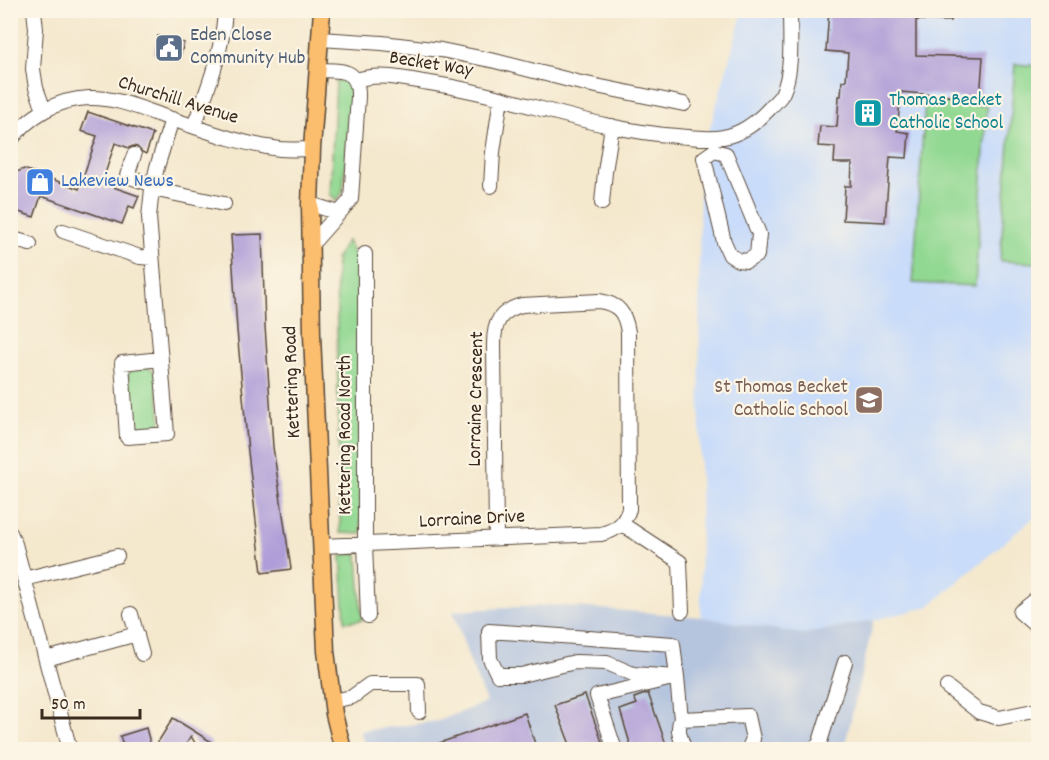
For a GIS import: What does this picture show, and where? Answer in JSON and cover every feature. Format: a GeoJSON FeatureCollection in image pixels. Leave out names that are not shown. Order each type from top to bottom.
{"type":"FeatureCollection","features":[{"type":"Feature","properties":{"kind":"main road","name":"Kettering Road"},"geometry":{"type":"LineString","coordinates":[[322,10],[312,149],[310,246],[326,651],[332,701],[343,750]]}},
{"type":"Feature","properties":{"kind":"street"},"geometry":{"type":"LineString","coordinates":[[34,10],[36,29],[33,69],[36,88],[45,110]]}},
{"type":"Feature","properties":{"kind":"street"},"geometry":{"type":"LineString","coordinates":[[194,126],[218,62],[225,10]]}},
{"type":"Feature","properties":{"kind":"street","name":"Becket Way"},"geometry":{"type":"LineString","coordinates":[[356,80],[372,76],[438,84],[612,126],[712,145],[724,137],[746,129],[783,94],[789,73],[790,10]]}},
{"type":"Feature","properties":{"kind":"street"},"geometry":{"type":"LineString","coordinates":[[320,39],[382,43],[453,52],[684,105]]}},
{"type":"Feature","properties":{"kind":"street"},"geometry":{"type":"LineString","coordinates":[[310,246],[348,203],[352,194],[358,97],[356,80],[350,74],[318,70]]}},
{"type":"Feature","properties":{"kind":"street","name":"Churchill Avenue"},"geometry":{"type":"LineString","coordinates":[[10,141],[30,119],[45,110],[59,103],[89,98],[118,101],[268,147],[290,150],[312,149]]}},
{"type":"Feature","properties":{"kind":"street"},"geometry":{"type":"LineString","coordinates":[[491,186],[494,141],[501,98]]}},
{"type":"Feature","properties":{"kind":"street"},"geometry":{"type":"LineString","coordinates":[[161,359],[122,363],[127,437],[167,434],[156,293],[149,217],[156,167],[172,119]]}},
{"type":"Feature","properties":{"kind":"street"},"geometry":{"type":"LineString","coordinates":[[602,203],[612,126]]}},
{"type":"Feature","properties":{"kind":"street"},"geometry":{"type":"LineString","coordinates":[[712,145],[726,154],[759,234],[757,255],[747,261],[738,260],[730,255],[724,242],[704,158],[712,145]]}},
{"type":"Feature","properties":{"kind":"street"},"geometry":{"type":"LineString","coordinates":[[134,155],[127,176],[152,187],[224,204]]}},
{"type":"Feature","properties":{"kind":"street"},"geometry":{"type":"LineString","coordinates":[[310,204],[339,213]]}},
{"type":"Feature","properties":{"kind":"street"},"geometry":{"type":"LineString","coordinates":[[63,231],[140,257],[152,258]]}},
{"type":"Feature","properties":{"kind":"street"},"geometry":{"type":"LineString","coordinates":[[10,238],[30,244]]}},
{"type":"Feature","properties":{"kind":"street","name":"Kettering Road North"},"geometry":{"type":"LineString","coordinates":[[364,254],[368,616]]}},
{"type":"Feature","properties":{"kind":"street","name":"Lorraine Crescent"},"geometry":{"type":"LineString","coordinates":[[496,538],[494,330],[498,320],[505,312],[522,305],[599,301],[618,308],[627,323],[628,509],[622,524]]}},
{"type":"Feature","properties":{"kind":"street"},"geometry":{"type":"LineString","coordinates":[[622,524],[680,562],[682,611]]}},
{"type":"Feature","properties":{"kind":"street","name":"Lorraine Drive"},"geometry":{"type":"LineString","coordinates":[[321,546],[601,534],[612,531],[622,524]]}},
{"type":"Feature","properties":{"kind":"street"},"geometry":{"type":"LineString","coordinates":[[10,533],[15,543],[70,750]]}},
{"type":"Feature","properties":{"kind":"street"},"geometry":{"type":"LineString","coordinates":[[24,579],[117,556]]}},
{"type":"Feature","properties":{"kind":"street"},"geometry":{"type":"LineString","coordinates":[[1038,597],[1020,612],[1038,628]]}},
{"type":"Feature","properties":{"kind":"street"},"geometry":{"type":"LineString","coordinates":[[132,614],[142,654]]}},
{"type":"Feature","properties":{"kind":"street"},"geometry":{"type":"LineString","coordinates":[[677,677],[633,674],[607,663],[575,662],[521,675],[498,675],[490,659],[489,631],[673,644],[677,677],[681,719],[679,735],[685,750]]}},
{"type":"Feature","properties":{"kind":"street"},"geometry":{"type":"LineString","coordinates":[[46,659],[137,634]]}},
{"type":"Feature","properties":{"kind":"street"},"geometry":{"type":"LineString","coordinates":[[812,750],[819,745],[845,662]]}},
{"type":"Feature","properties":{"kind":"street"},"geometry":{"type":"LineString","coordinates":[[615,750],[597,696],[677,677]]}},
{"type":"Feature","properties":{"kind":"street"},"geometry":{"type":"LineString","coordinates":[[332,701],[352,697],[370,684],[418,684],[419,712]]}},
{"type":"Feature","properties":{"kind":"street"},"geometry":{"type":"LineString","coordinates":[[947,687],[979,711],[999,718],[1038,710]]}},
{"type":"Feature","properties":{"kind":"street"},"geometry":{"type":"LineString","coordinates":[[681,719],[748,716],[753,738],[748,750]]}},
{"type":"Feature","properties":{"kind":"shaded area","name":"St Thomas Becket Catholic School"},"geometry":{"type":"Polygon","coordinates":[[[743,11],[1038,11],[1038,514],[928,607],[804,634],[701,617],[700,160],[743,11]]]}},
{"type":"Feature","properties":{"kind":"shaded area"},"geometry":{"type":"Polygon","coordinates":[[[553,605],[701,617],[804,634],[874,620],[844,749],[366,750],[360,731],[438,721],[486,702],[453,611],[553,605]]]}},
{"type":"Feature","properties":{"kind":"green space"},"geometry":{"type":"Polygon","coordinates":[[[1015,64],[1038,66],[1038,263],[1000,261],[1015,64]]]}},
{"type":"Feature","properties":{"kind":"green space"},"geometry":{"type":"Polygon","coordinates":[[[353,79],[343,191],[337,201],[330,194],[336,81],[353,79]]]}},
{"type":"Feature","properties":{"kind":"green space"},"geometry":{"type":"Polygon","coordinates":[[[925,101],[987,106],[975,286],[913,283],[925,101]]]}},
{"type":"Feature","properties":{"kind":"green space"},"geometry":{"type":"Polygon","coordinates":[[[347,241],[357,259],[361,534],[340,533],[336,258],[347,241]]]}},
{"type":"Feature","properties":{"kind":"green space"},"geometry":{"type":"Polygon","coordinates":[[[149,367],[156,373],[161,422],[156,430],[137,432],[131,425],[128,372],[131,369],[149,367]]]}},
{"type":"Feature","properties":{"kind":"green space"},"geometry":{"type":"Polygon","coordinates":[[[358,554],[362,620],[345,622],[341,555],[358,554]]]}},
{"type":"Feature","properties":{"kind":"building","name":"Thomas Becket Catholic School"},"geometry":{"type":"Polygon","coordinates":[[[829,10],[952,10],[951,21],[916,20],[916,55],[983,57],[980,99],[901,92],[897,131],[909,133],[907,158],[890,157],[885,222],[843,220],[845,186],[851,186],[852,163],[834,163],[835,147],[818,146],[820,126],[837,127],[839,96],[841,96],[842,81],[846,80],[848,53],[826,51],[829,10]]]}},
{"type":"Feature","properties":{"kind":"building","name":"Eden Close Community Hub"},"geometry":{"type":"Polygon","coordinates":[[[158,36],[184,43],[179,60],[154,54],[158,36]]]}},
{"type":"Feature","properties":{"kind":"building"},"geometry":{"type":"Polygon","coordinates":[[[88,112],[153,134],[146,154],[137,147],[129,148],[115,143],[102,183],[139,196],[134,208],[129,206],[122,224],[41,196],[34,217],[10,209],[10,184],[14,173],[24,169],[79,189],[97,136],[81,131],[88,112]]]}},
{"type":"Feature","properties":{"kind":"building"},"geometry":{"type":"Polygon","coordinates":[[[262,234],[273,447],[291,569],[262,573],[248,452],[231,235],[262,234]]]}},
{"type":"Feature","properties":{"kind":"building"},"geometry":{"type":"Polygon","coordinates":[[[648,693],[668,750],[632,750],[620,710],[637,704],[634,698],[648,693]]]}},
{"type":"Feature","properties":{"kind":"building"},"geometry":{"type":"Polygon","coordinates":[[[585,695],[605,750],[572,750],[555,705],[585,695]]]}},
{"type":"Feature","properties":{"kind":"building"},"geometry":{"type":"Polygon","coordinates":[[[525,713],[537,750],[425,750],[425,748],[525,713]]]}},
{"type":"Feature","properties":{"kind":"building"},"geometry":{"type":"Polygon","coordinates":[[[173,718],[210,741],[213,750],[199,750],[191,736],[183,750],[153,750],[173,718]]]}},
{"type":"Feature","properties":{"kind":"building"},"geometry":{"type":"Polygon","coordinates":[[[146,728],[152,750],[124,750],[120,736],[146,728]]]}},
{"type":"Feature","properties":{"kind":"place","name":"Eden Close Community Hub"},"geometry":{"type":"Point","coordinates":[169,48]}},
{"type":"Feature","properties":{"kind":"place","name":"Thomas Becket Catholic School"},"geometry":{"type":"Point","coordinates":[868,113]}},
{"type":"Feature","properties":{"kind":"place","name":"Lakeview News"},"geometry":{"type":"Point","coordinates":[40,182]}},
{"type":"Feature","properties":{"kind":"place","name":"St Thomas Becket Catholic School"},"geometry":{"type":"Point","coordinates":[869,400]}}]}
